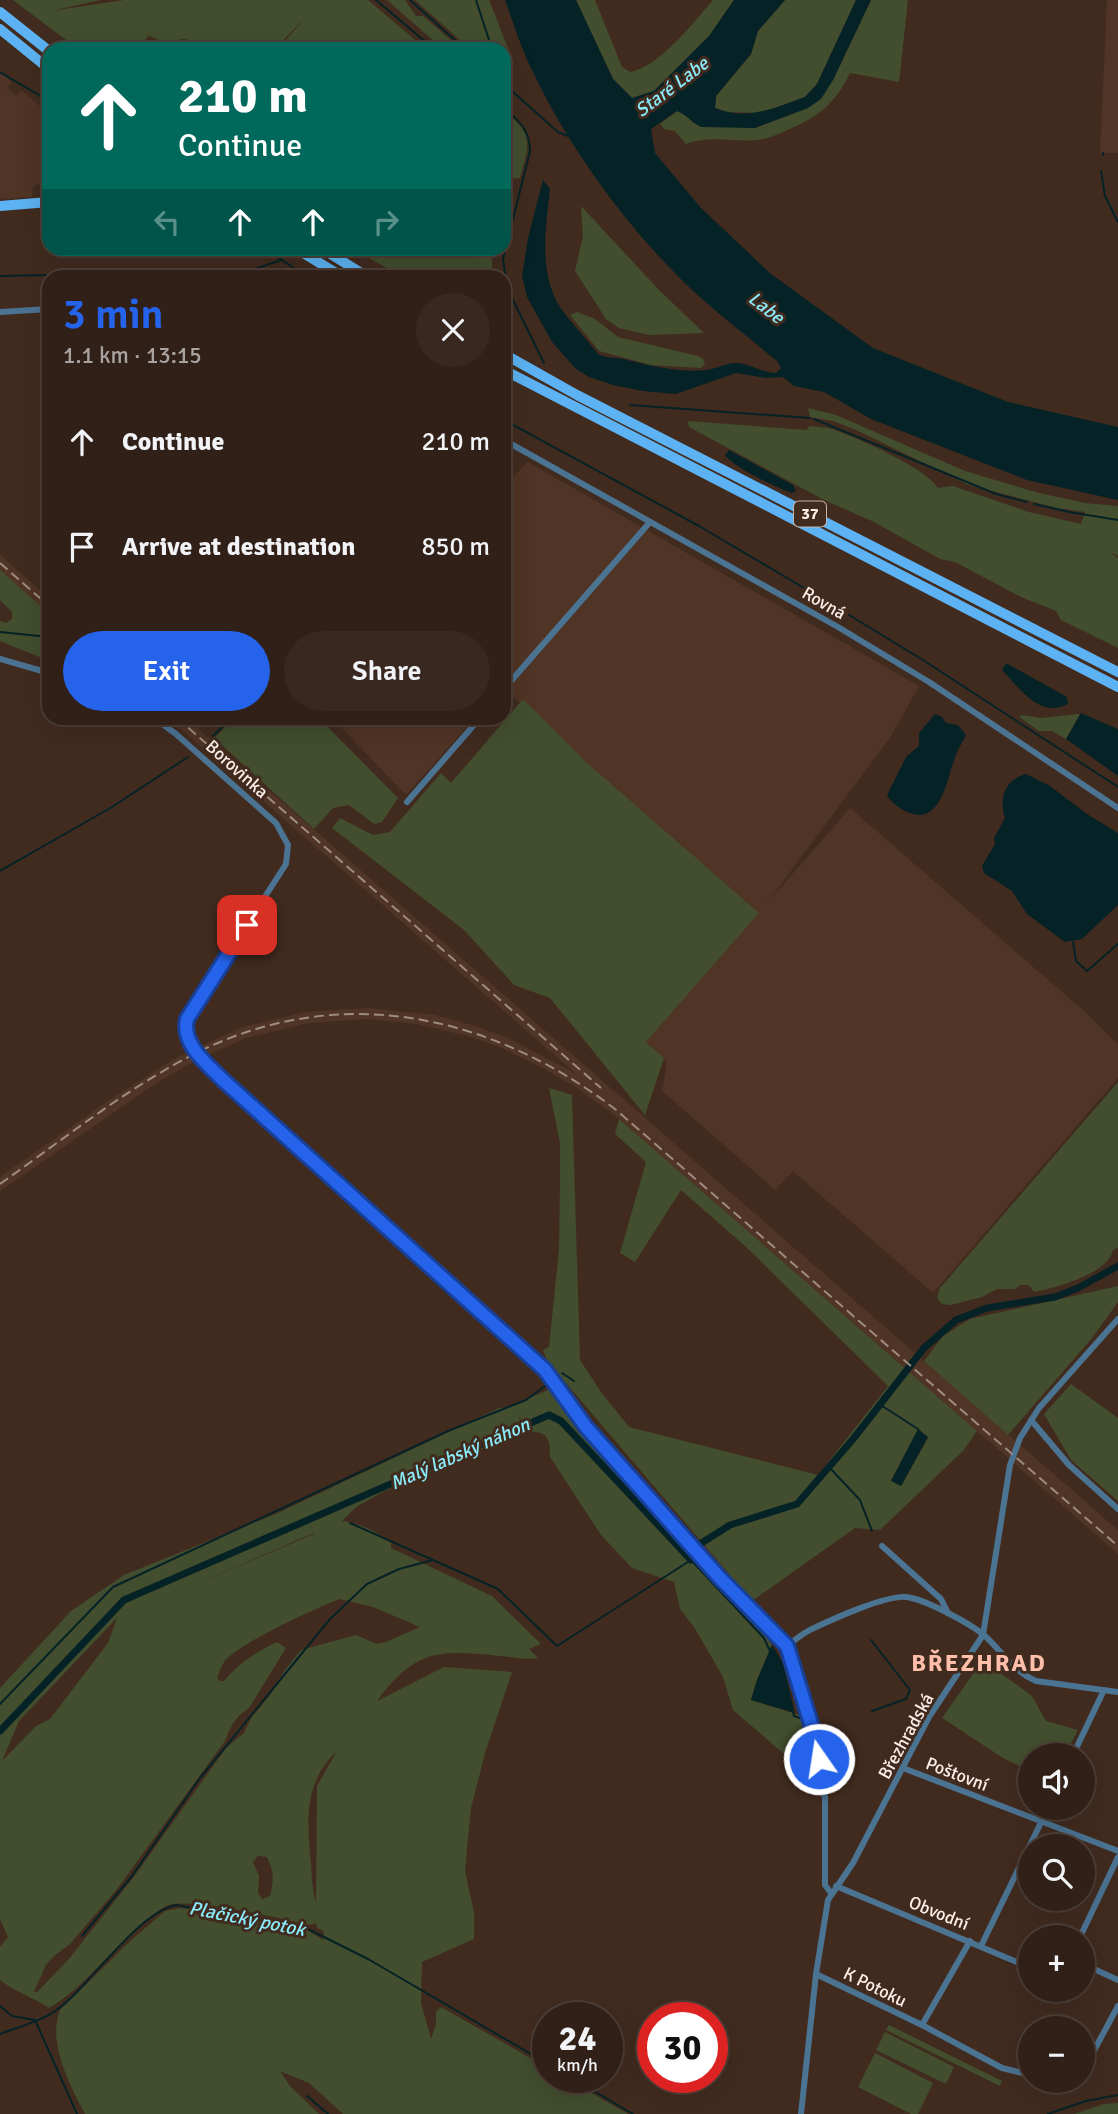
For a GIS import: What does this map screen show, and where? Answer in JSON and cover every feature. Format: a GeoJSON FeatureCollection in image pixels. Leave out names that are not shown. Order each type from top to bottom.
{"type":"FeatureCollection","features":[{"type":"Feature","properties":{"kind":"main road"},"geometry":{"type":"LineString","coordinates":[[0,12],[42,45]]}},
{"type":"Feature","properties":{"kind":"main road"},"geometry":{"type":"LineString","coordinates":[[0,29],[42,64]]}},
{"type":"Feature","properties":{"kind":"main road"},"geometry":{"type":"LineString","coordinates":[[32,37],[42,42]]}},
{"type":"Feature","properties":{"kind":"main road"},"geometry":{"type":"LineString","coordinates":[[26,51],[42,68]]}},
{"type":"Feature","properties":{"kind":"main road"},"geometry":{"type":"LineString","coordinates":[[0,206],[42,203]]}},
{"type":"Feature","properties":{"kind":"main road"},"geometry":{"type":"LineString","coordinates":[[308,256],[331,270]]}},
{"type":"Feature","properties":{"kind":"main road"},"geometry":{"type":"LineString","coordinates":[[334,256],[356,270]]}},
{"type":"Feature","properties":{"kind":"main road","name":"37"},"geometry":{"type":"LineString","coordinates":[[511,358],[1118,673]]}},
{"type":"Feature","properties":{"kind":"main road","name":"37"},"geometry":{"type":"LineString","coordinates":[[511,374],[1118,687]]}},
{"type":"Feature","properties":{"kind":"street"},"geometry":{"type":"LineString","coordinates":[[0,312],[42,310]]}},
{"type":"Feature","properties":{"kind":"street","name":"Rovná"},"geometry":{"type":"LineString","coordinates":[[511,444],[821,617],[929,682],[1118,808]]}},
{"type":"Feature","properties":{"kind":"street"},"geometry":{"type":"LineString","coordinates":[[511,681],[650,522]]}},
{"type":"Feature","properties":{"kind":"street"},"geometry":{"type":"LineString","coordinates":[[0,659],[42,671]]}},
{"type":"Feature","properties":{"kind":"street","name":"Borovinka"},"geometry":{"type":"LineString","coordinates":[[164,725],[276,823],[287,840],[289,852],[286,864],[190,1013],[185,1030],[189,1041],[223,1080],[545,1370],[586,1427],[719,1577],[787,1646]]}},
{"type":"Feature","properties":{"kind":"street"},"geometry":{"type":"LineString","coordinates":[[407,802],[474,725]]}},
{"type":"Feature","properties":{"kind":"street","name":"Březhradská"},"geometry":{"type":"LineString","coordinates":[[801,2114],[816,1974],[824,1917],[831,1893],[853,1863],[929,1717],[983,1635],[1010,1465],[1015,1449],[1031,1420],[1118,1319]]}},
{"type":"Feature","properties":{"kind":"street"},"geometry":{"type":"LineString","coordinates":[[1031,1420],[1069,1465],[1118,1509]]}},
{"type":"Feature","properties":{"kind":"street"},"geometry":{"type":"LineString","coordinates":[[882,1546],[941,1599],[948,1613]]}},
{"type":"Feature","properties":{"kind":"street"},"geometry":{"type":"LineString","coordinates":[[831,1893],[825,1885],[825,1798],[816,1740],[787,1646],[811,1629],[877,1603],[906,1597],[948,1613],[983,1635],[1017,1671],[1027,1677],[1036,1681],[1118,1692]]}},
{"type":"Feature","properties":{"kind":"street"},"geometry":{"type":"LineString","coordinates":[[1079,1743],[1104,1690]]}},
{"type":"Feature","properties":{"kind":"street","name":"Poštovní"},"geometry":{"type":"LineString","coordinates":[[903,1768],[1118,1851]]}},
{"type":"Feature","properties":{"kind":"street"},"geometry":{"type":"LineString","coordinates":[[981,1946],[1042,1822]]}},
{"type":"Feature","properties":{"kind":"street"},"geometry":{"type":"LineString","coordinates":[[1086,1925],[1118,1857]]}},
{"type":"Feature","properties":{"kind":"street","name":"Obvodní"},"geometry":{"type":"LineString","coordinates":[[836,1886],[1018,1962]]}},
{"type":"Feature","properties":{"kind":"street","name":"K Potoku"},"geometry":{"type":"LineString","coordinates":[[922,2025],[970,1941]]}},
{"type":"Feature","properties":{"kind":"street"},"geometry":{"type":"LineString","coordinates":[[1095,1969],[1118,1980]]}},
{"type":"Feature","properties":{"kind":"street","name":"K Potoku"},"geometry":{"type":"LineString","coordinates":[[816,1974],[922,2025],[1002,2068],[1018,2072]]}},
{"type":"Feature","properties":{"kind":"street"},"geometry":{"type":"LineString","coordinates":[[1095,2049],[1118,2006]]}},
{"type":"Feature","properties":{"kind":"shaded area"},"geometry":{"type":"Polygon","coordinates":[[[1107,0],[1118,0],[1118,153],[1100,153],[1107,0]]]}},
{"type":"Feature","properties":{"kind":"shaded area"},"geometry":{"type":"Polygon","coordinates":[[[0,72],[11,82],[7,88],[16,96],[21,90],[42,108],[42,183],[33,187],[32,197],[0,199],[0,72]]]}},
{"type":"Feature","properties":{"kind":"shaded area"},"geometry":{"type":"Polygon","coordinates":[[[528,462],[919,686],[890,738],[767,903],[850,808],[1083,1010],[1118,1044],[1118,1078],[933,1293],[793,1171],[775,1190],[662,1091],[667,1062],[646,1043],[585,761],[511,695],[511,479],[528,462]]]}},
{"type":"Feature","properties":{"kind":"shaded area"},"geometry":{"type":"Polygon","coordinates":[[[0,555],[42,592],[42,607],[0,570],[0,555]]]}},
{"type":"Feature","properties":{"kind":"shaded area"},"geometry":{"type":"Polygon","coordinates":[[[176,725],[194,725],[1118,1530],[1118,1554],[612,1113],[574,1086],[537,1065],[502,1048],[468,1036],[416,1024],[367,1019],[309,1023],[246,1038],[199,1059],[158,1082],[0,1191],[0,1177],[108,1101],[174,1059],[242,1027],[307,1012],[367,1008],[435,1015],[506,1037],[575,1073],[176,725]]]}},
{"type":"Feature","properties":{"kind":"shaded area"},"geometry":{"type":"Polygon","coordinates":[[[339,725],[469,725],[406,795],[339,725]]]}},
{"type":"Feature","properties":{"kind":"green space"},"geometry":{"type":"Polygon","coordinates":[[[13,0],[100,0],[51,11],[124,0],[368,0],[418,42],[284,42],[306,17],[282,42],[198,42],[184,39],[165,42],[148,36],[144,42],[69,42],[13,0]]]}},
{"type":"Feature","properties":{"kind":"green space"},"geometry":{"type":"Polygon","coordinates":[[[387,0],[405,0],[416,16],[423,16],[453,42],[435,42],[387,0]]]}},
{"type":"Feature","properties":{"kind":"green space"},"geometry":{"type":"Polygon","coordinates":[[[415,0],[489,0],[506,42],[462,42],[415,0]]]}},
{"type":"Feature","properties":{"kind":"green space"},"geometry":{"type":"Polygon","coordinates":[[[576,0],[595,0],[622,67],[630,72],[641,69],[664,53],[713,0],[734,0],[709,36],[654,91],[632,98],[613,79],[576,0]]]}},
{"type":"Feature","properties":{"kind":"green space"},"geometry":{"type":"Polygon","coordinates":[[[785,0],[856,0],[817,84],[805,97],[761,113],[727,112],[715,108],[716,96],[751,54],[758,31],[785,0]]]}},
{"type":"Feature","properties":{"kind":"green space"},"geometry":{"type":"Polygon","coordinates":[[[871,0],[908,0],[899,82],[850,73],[833,100],[819,113],[788,130],[761,139],[712,139],[686,144],[675,131],[664,129],[660,124],[677,111],[688,116],[693,123],[755,128],[808,108],[833,80],[871,0]]]}},
{"type":"Feature","properties":{"kind":"green space"},"geometry":{"type":"Polygon","coordinates":[[[511,117],[521,127],[527,141],[520,178],[511,179],[511,117]]]}},
{"type":"Feature","properties":{"kind":"green space"},"geometry":{"type":"Polygon","coordinates":[[[581,206],[659,290],[704,333],[649,335],[619,328],[606,319],[575,271],[583,236],[581,206]]]}},
{"type":"Feature","properties":{"kind":"green space"},"geometry":{"type":"Polygon","coordinates":[[[365,256],[492,256],[492,270],[390,270],[365,256]]]}},
{"type":"Feature","properties":{"kind":"green space"},"geometry":{"type":"Polygon","coordinates":[[[577,312],[595,319],[618,337],[698,356],[705,364],[701,368],[651,365],[599,351],[570,315],[577,312]]]}},
{"type":"Feature","properties":{"kind":"green space"},"geometry":{"type":"Polygon","coordinates":[[[808,408],[836,415],[965,471],[1039,493],[1085,503],[1118,506],[1118,556],[1110,552],[1118,558],[1118,648],[1061,620],[1056,611],[1021,597],[955,562],[940,559],[874,522],[824,500],[689,427],[688,421],[806,430],[810,426],[832,429],[906,463],[920,471],[938,488],[953,486],[1029,512],[1081,524],[1085,512],[1057,508],[969,485],[856,430],[833,421],[810,417],[808,408]]]}},
{"type":"Feature","properties":{"kind":"green space"},"geometry":{"type":"Polygon","coordinates":[[[0,570],[42,607],[42,658],[0,641],[0,621],[6,623],[12,619],[12,612],[0,600],[0,570]]]}},
{"type":"Feature","properties":{"kind":"green space"},"geometry":{"type":"Polygon","coordinates":[[[523,699],[585,761],[759,913],[646,1042],[664,1058],[645,1115],[550,998],[514,985],[464,930],[332,828],[340,818],[373,835],[390,832],[441,773],[451,783],[501,725],[511,725],[511,713],[523,699]]]}},
{"type":"Feature","properties":{"kind":"green space"},"geometry":{"type":"Polygon","coordinates":[[[1080,714],[1066,739],[1052,731],[1039,731],[1019,717],[1022,715],[1041,718],[1080,714]]]}},
{"type":"Feature","properties":{"kind":"green space"},"geometry":{"type":"Polygon","coordinates":[[[228,725],[326,725],[398,798],[382,822],[374,824],[349,805],[333,808],[314,829],[214,738],[228,725]]]}},
{"type":"Feature","properties":{"kind":"green space"},"geometry":{"type":"Polygon","coordinates":[[[1118,1082],[1118,1248],[1113,1250],[1102,1266],[1091,1273],[1055,1287],[1034,1292],[1029,1285],[1020,1285],[1015,1289],[997,1289],[982,1297],[951,1305],[942,1304],[937,1298],[940,1288],[1118,1082]]]}},
{"type":"Feature","properties":{"kind":"green space"},"geometry":{"type":"Polygon","coordinates":[[[549,1088],[572,1095],[580,1360],[629,1427],[818,1475],[888,1386],[746,1247],[681,1190],[635,1262],[620,1253],[646,1162],[615,1134],[619,1119],[977,1431],[964,1450],[880,1530],[855,1528],[752,1601],[547,1361],[543,1350],[549,1347],[559,1250],[560,1143],[549,1088]],[[919,1429],[891,1480],[901,1486],[928,1438],[919,1429]]]}},
{"type":"Feature","properties":{"kind":"green space"},"geometry":{"type":"Polygon","coordinates":[[[1118,1286],[1118,1302],[1092,1338],[1008,1435],[924,1361],[943,1336],[970,1319],[1118,1286]]]}},
{"type":"Feature","properties":{"kind":"green space"},"geometry":{"type":"Polygon","coordinates":[[[1071,1384],[1118,1418],[1118,1501],[1071,1460],[1044,1414],[1071,1384]]]}},
{"type":"Feature","properties":{"kind":"green space"},"geometry":{"type":"Polygon","coordinates":[[[550,1389],[584,1432],[739,1598],[772,1645],[751,1700],[803,1716],[812,1778],[733,1710],[723,1677],[694,1627],[680,1609],[674,1582],[632,1568],[601,1535],[550,1457],[546,1436],[533,1432],[517,1415],[529,1432],[385,1491],[356,1507],[342,1521],[374,1532],[391,1543],[391,1548],[492,1596],[541,1644],[529,1649],[538,1658],[461,1653],[431,1656],[404,1671],[377,1701],[444,1667],[512,1672],[486,1750],[471,1808],[465,1871],[474,1912],[474,1939],[422,1962],[421,2003],[431,2039],[436,2024],[436,2012],[441,2007],[532,2059],[532,2093],[592,2093],[628,2114],[343,2114],[309,2083],[280,2071],[290,2086],[319,2114],[85,2114],[67,2077],[58,2050],[56,2036],[60,2010],[165,1911],[181,1908],[307,1930],[323,1940],[324,1931],[317,1928],[316,1923],[309,1925],[235,1910],[176,1904],[166,1906],[145,1921],[75,1989],[49,2008],[0,1980],[0,1947],[8,1937],[0,1919],[0,1688],[71,1611],[124,1575],[278,1513],[499,1408],[509,1407],[550,1389]],[[314,1533],[182,1590],[314,1534],[314,1533]],[[340,1599],[260,1637],[224,1662],[217,1678],[220,1681],[224,1681],[255,1654],[277,1642],[286,1648],[249,1708],[234,1722],[225,1741],[117,1889],[70,1944],[46,1965],[34,1992],[68,1960],[133,1878],[226,1748],[244,1733],[251,1718],[301,1650],[356,1635],[377,1644],[420,1627],[373,1607],[340,1599]],[[117,1618],[19,1721],[2,1761],[36,1726],[50,1719],[108,1643],[117,1618]],[[337,1751],[318,1776],[310,1803],[312,1883],[316,1902],[317,1786],[337,1751]],[[258,1856],[253,1862],[259,1876],[258,1893],[262,1899],[270,1896],[272,1872],[267,1857],[258,1856]]]}},
{"type":"Feature","properties":{"kind":"green space"},"geometry":{"type":"Polygon","coordinates":[[[988,1664],[1032,1696],[1046,1721],[1078,1730],[1071,1743],[1018,1743],[1018,1766],[942,1718],[973,1674],[988,1664]]]}},
{"type":"Feature","properties":{"kind":"green space"},"geometry":{"type":"Polygon","coordinates":[[[889,2025],[1002,2081],[1000,2086],[886,2030],[889,2025]]]}},
{"type":"Feature","properties":{"kind":"green space"},"geometry":{"type":"Polygon","coordinates":[[[885,2032],[954,2067],[946,2084],[876,2050],[885,2032]]]}},
{"type":"Feature","properties":{"kind":"green space"},"geometry":{"type":"Polygon","coordinates":[[[875,2053],[933,2083],[918,2114],[911,2114],[858,2087],[875,2053]]]}},
{"type":"Feature","properties":{"kind":"green space"},"geometry":{"type":"Polygon","coordinates":[[[1118,2103],[1118,2114],[1074,2114],[1104,2104],[1118,2103]]]}},
{"type":"Feature","properties":{"kind":"water"},"geometry":{"type":"Polygon","coordinates":[[[505,0],[576,0],[613,79],[632,98],[654,91],[709,36],[734,0],[785,0],[758,31],[751,54],[716,96],[715,108],[727,112],[750,113],[805,97],[817,84],[856,0],[871,0],[833,80],[821,99],[808,108],[755,128],[701,127],[677,111],[651,129],[655,153],[701,208],[771,274],[873,348],[1008,402],[1118,427],[1118,500],[1027,480],[871,419],[824,392],[794,386],[783,377],[765,378],[736,373],[676,394],[613,385],[589,377],[576,369],[552,342],[527,297],[522,276],[528,238],[543,180],[550,189],[545,249],[553,293],[560,307],[598,354],[686,371],[707,370],[735,363],[771,373],[776,373],[781,368],[777,361],[684,282],[614,203],[578,152],[547,100],[526,56],[505,0]]]}},
{"type":"Feature","properties":{"kind":"water"},"geometry":{"type":"Polygon","coordinates":[[[729,450],[793,485],[796,491],[792,493],[746,471],[725,455],[729,450]]]}},
{"type":"Feature","properties":{"kind":"water"},"geometry":{"type":"Polygon","coordinates":[[[1006,663],[1067,697],[1068,704],[1048,708],[1031,700],[1002,670],[1006,663]]]}},
{"type":"Feature","properties":{"kind":"water"},"geometry":{"type":"Polygon","coordinates":[[[1081,713],[1118,729],[1118,776],[1066,739],[1081,713]]]}},
{"type":"Feature","properties":{"kind":"water"},"geometry":{"type":"Polygon","coordinates":[[[935,714],[942,717],[946,723],[958,725],[966,735],[936,807],[919,815],[901,809],[887,795],[906,757],[919,746],[919,733],[935,714]]]}},
{"type":"Feature","properties":{"kind":"water"},"geometry":{"type":"Polygon","coordinates":[[[1026,774],[1050,786],[1118,833],[1118,905],[1082,939],[1065,942],[1027,914],[1012,891],[984,873],[982,866],[995,844],[994,838],[1005,818],[1005,791],[1013,781],[1026,774]]]}},
{"type":"Feature","properties":{"kind":"water"},"geometry":{"type":"Polygon","coordinates":[[[918,1429],[928,1437],[901,1486],[891,1481],[918,1429]]]}},
{"type":"Feature","properties":{"kind":"water"},"geometry":{"type":"Polygon","coordinates":[[[772,1645],[783,1663],[795,1713],[751,1700],[772,1645]]]}},
{"type":"Feature","properties":{"kind":"waterway"},"geometry":{"type":"LineString","coordinates":[[376,0],[426,42]]}},
{"type":"Feature","properties":{"kind":"waterway"},"geometry":{"type":"LineString","coordinates":[[410,0],[457,42]]}},
{"type":"Feature","properties":{"kind":"waterway"},"geometry":{"type":"LineString","coordinates":[[476,0],[490,42]]}},
{"type":"Feature","properties":{"kind":"waterway"},"geometry":{"type":"LineString","coordinates":[[0,72],[42,97]]}},
{"type":"Feature","properties":{"kind":"waterway"},"geometry":{"type":"LineString","coordinates":[[511,90],[558,132],[568,136]]}},
{"type":"Feature","properties":{"kind":"waterway"},"geometry":{"type":"LineString","coordinates":[[511,115],[526,132],[530,151],[511,227]]}},
{"type":"Feature","properties":{"kind":"waterway"},"geometry":{"type":"LineString","coordinates":[[1101,171],[1105,196],[1118,222]]}},
{"type":"Feature","properties":{"kind":"waterway"},"geometry":{"type":"LineString","coordinates":[[276,256],[296,270]]}},
{"type":"Feature","properties":{"kind":"waterway"},"geometry":{"type":"LineString","coordinates":[[504,256],[505,270]]}},
{"type":"Feature","properties":{"kind":"waterway"},"geometry":{"type":"LineString","coordinates":[[252,270],[281,260]]}},
{"type":"Feature","properties":{"kind":"waterway"},"geometry":{"type":"LineString","coordinates":[[0,276],[42,275]]}},
{"type":"Feature","properties":{"kind":"waterway"},"geometry":{"type":"LineString","coordinates":[[511,296],[544,363]]}},
{"type":"Feature","properties":{"kind":"waterway"},"geometry":{"type":"LineString","coordinates":[[630,405],[810,418]]}},
{"type":"Feature","properties":{"kind":"waterway"},"geometry":{"type":"LineString","coordinates":[[814,419],[996,494],[1027,502]]}},
{"type":"Feature","properties":{"kind":"waterway"},"geometry":{"type":"LineString","coordinates":[[511,424],[699,526],[843,611]]}},
{"type":"Feature","properties":{"kind":"waterway"},"geometry":{"type":"LineString","coordinates":[[1034,504],[1118,520]]}},
{"type":"Feature","properties":{"kind":"waterway"},"geometry":{"type":"LineString","coordinates":[[849,615],[1118,787]]}},
{"type":"Feature","properties":{"kind":"waterway"},"geometry":{"type":"LineString","coordinates":[[0,632],[42,636]]}},
{"type":"Feature","properties":{"kind":"waterway"},"geometry":{"type":"LineString","coordinates":[[213,736],[224,725]]}},
{"type":"Feature","properties":{"kind":"waterway"},"geometry":{"type":"LineString","coordinates":[[0,871],[112,807],[188,757]]}},
{"type":"Feature","properties":{"kind":"waterway"},"geometry":{"type":"LineString","coordinates":[[1073,942],[1076,961],[1087,971],[1118,944]]}},
{"type":"Feature","properties":{"kind":"waterway","name":"Malý labský náhon"},"geometry":{"type":"LineString","coordinates":[[0,1731],[124,1600],[549,1415],[561,1421],[691,1560],[700,1544],[730,1525],[797,1504],[854,1438],[924,1348],[956,1320],[987,1308],[1055,1297],[1118,1266]]}},
{"type":"Feature","properties":{"kind":"waterway"},"geometry":{"type":"LineString","coordinates":[[562,1373],[574,1381]]}},
{"type":"Feature","properties":{"kind":"waterway"},"geometry":{"type":"LineString","coordinates":[[0,1704],[113,1587],[448,1431],[526,1400],[548,1384]]}},
{"type":"Feature","properties":{"kind":"waterway"},"geometry":{"type":"LineString","coordinates":[[879,1404],[918,1429]]}},
{"type":"Feature","properties":{"kind":"waterway"},"geometry":{"type":"LineString","coordinates":[[829,1467],[860,1500],[872,1531]]}},
{"type":"Feature","properties":{"kind":"waterway"},"geometry":{"type":"LineString","coordinates":[[350,1523],[498,1589],[557,1646],[691,1560],[764,1638],[770,1651]]}},
{"type":"Feature","properties":{"kind":"waterway"},"geometry":{"type":"LineString","coordinates":[[82,1936],[132,1876],[200,1778],[330,1619],[367,1584],[399,1569],[433,1560]]}},
{"type":"Feature","properties":{"kind":"waterway"},"geometry":{"type":"LineString","coordinates":[[871,1640],[910,1690],[906,1699],[872,1711]]}},
{"type":"Feature","properties":{"kind":"waterway"},"geometry":{"type":"LineString","coordinates":[[793,1712],[794,1716],[800,1718]]}},
{"type":"Feature","properties":{"kind":"waterway","name":"Plačický potok"},"geometry":{"type":"LineString","coordinates":[[0,2034],[55,2011],[69,2000],[144,1922],[160,1911],[176,1905],[306,1928],[368,1959],[532,2055]]}},
{"type":"Feature","properties":{"kind":"waterway"},"geometry":{"type":"LineString","coordinates":[[0,2006],[12,2016],[35,2020],[77,2114]]}},
{"type":"Feature","properties":{"kind":"waterway","name":"Plačický potok"},"geometry":{"type":"LineString","coordinates":[[597,2093],[633,2114]]}},
{"type":"Feature","properties":{"kind":"waterway","name":"Plačický potok"},"geometry":{"type":"LineString","coordinates":[[1048,2114],[1086,2101],[1118,2095]]}},
{"type":"Feature","properties":{"kind":"waterway"},"geometry":{"type":"LineString","coordinates":[[307,2096],[328,2114]]}},
{"type":"Feature","properties":{"kind":"railway"},"geometry":{"type":"LineString","coordinates":[[0,563],[42,600]]}},
{"type":"Feature","properties":{"kind":"railway"},"geometry":{"type":"LineString","coordinates":[[185,725],[601,1088]]}},
{"type":"Feature","properties":{"kind":"railway"},"geometry":{"type":"LineString","coordinates":[[0,1184],[147,1081],[198,1052],[252,1030],[307,1018],[361,1014],[414,1019],[467,1031],[518,1050],[568,1077],[615,1109],[1118,1546]]}},
{"type":"Feature","properties":{"kind":"district","name":"BŘEZHRAD"},"geometry":{"type":"Point","coordinates":[979,1663]}},
{"type":"Feature","properties":{"kind":"route"},"geometry":{"type":"LineString","coordinates":[[247,925],[187,1019],[185,1030],[192,1046],[223,1080],[545,1370],[586,1427],[738,1598],[787,1646],[816,1740],[819,1759]]}},
{"type":"Feature","properties":{"kind":"water label","name":"Staré Labe"},"geometry":{"type":"Point","coordinates":[672,87]}},
{"type":"Feature","properties":{"kind":"water label","name":"Labe"},"geometry":{"type":"Point","coordinates":[766,308]}}]}
